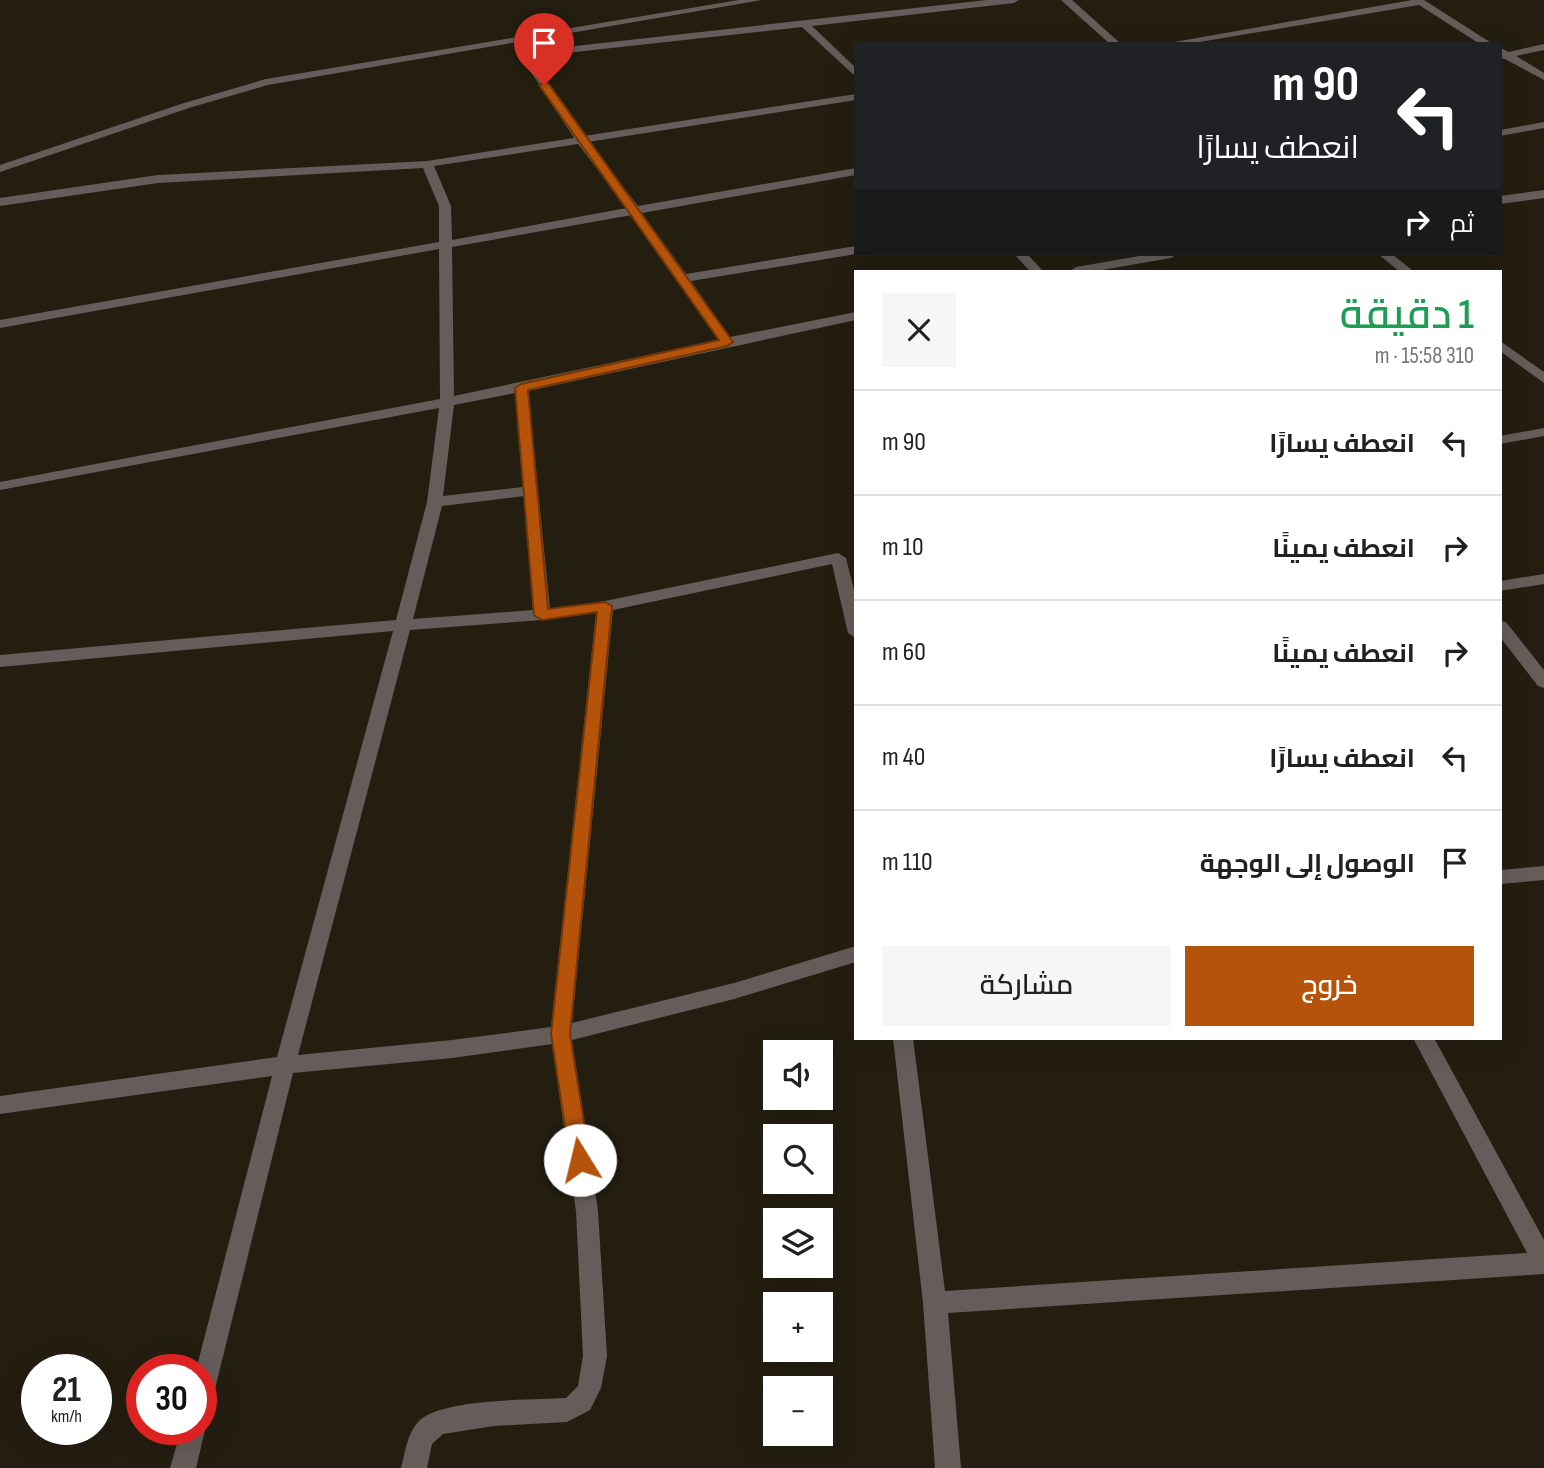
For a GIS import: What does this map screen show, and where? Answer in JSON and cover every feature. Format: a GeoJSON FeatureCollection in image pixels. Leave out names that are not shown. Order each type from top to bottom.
{"type":"FeatureCollection","features":[{"type":"Feature","properties":{"kind":"street"},"geometry":{"type":"LineString","coordinates":[[0,169],[188,105],[266,82],[757,0]]}},
{"type":"Feature","properties":{"kind":"street"},"geometry":{"type":"LineString","coordinates":[[727,342],[635,211],[581,140],[532,66],[532,57],[557,51],[1014,0]]}},
{"type":"Feature","properties":{"kind":"street"},"geometry":{"type":"LineString","coordinates":[[1066,0],[1114,42]]}},
{"type":"Feature","properties":{"kind":"street"},"geometry":{"type":"LineString","coordinates":[[1180,42],[1418,1],[1485,42]]}},
{"type":"Feature","properties":{"kind":"street"},"geometry":{"type":"LineString","coordinates":[[805,24],[854,72]]}},
{"type":"Feature","properties":{"kind":"street"},"geometry":{"type":"LineString","coordinates":[[1502,55],[1544,47]]}},
{"type":"Feature","properties":{"kind":"street"},"geometry":{"type":"LineString","coordinates":[[1502,55],[1544,77]]}},
{"type":"Feature","properties":{"kind":"street"},"geometry":{"type":"LineString","coordinates":[[0,202],[158,179],[427,164],[854,97]]}},
{"type":"Feature","properties":{"kind":"street"},"geometry":{"type":"LineString","coordinates":[[1502,133],[1544,125]]}},
{"type":"Feature","properties":{"kind":"street"},"geometry":{"type":"LineString","coordinates":[[212,1354],[285,1065],[435,502],[447,402],[446,243],[445,206],[427,164]]}},
{"type":"Feature","properties":{"kind":"street"},"geometry":{"type":"LineString","coordinates":[[0,324],[854,170]]}},
{"type":"Feature","properties":{"kind":"street"},"geometry":{"type":"LineString","coordinates":[[1502,200],[1544,194]]}},
{"type":"Feature","properties":{"kind":"street"},"geometry":{"type":"LineString","coordinates":[[681,279],[854,250]]}},
{"type":"Feature","properties":{"kind":"street"},"geometry":{"type":"LineString","coordinates":[[1022,256],[1036,270]]}},
{"type":"Feature","properties":{"kind":"street"},"geometry":{"type":"LineString","coordinates":[[1082,270],[1160,256]]}},
{"type":"Feature","properties":{"kind":"street"},"geometry":{"type":"LineString","coordinates":[[1387,256],[1406,270]]}},
{"type":"Feature","properties":{"kind":"street"},"geometry":{"type":"LineString","coordinates":[[0,486],[521,388],[854,316]]}},
{"type":"Feature","properties":{"kind":"street"},"geometry":{"type":"LineString","coordinates":[[1502,347],[1544,379]]}},
{"type":"Feature","properties":{"kind":"street"},"geometry":{"type":"LineString","coordinates":[[521,388],[542,615]]}},
{"type":"Feature","properties":{"kind":"street"},"geometry":{"type":"LineString","coordinates":[[1502,440],[1544,432]]}},
{"type":"Feature","properties":{"kind":"street"},"geometry":{"type":"LineString","coordinates":[[435,502],[531,491]]}},
{"type":"Feature","properties":{"kind":"street"},"geometry":{"type":"LineString","coordinates":[[0,662],[542,615],[605,606],[847,556],[854,616]]}},
{"type":"Feature","properties":{"kind":"street"},"geometry":{"type":"LineString","coordinates":[[1502,586],[1544,579]]}},
{"type":"Feature","properties":{"kind":"street"},"geometry":{"type":"LineString","coordinates":[[414,1468],[421,1440],[429,1427],[454,1418],[568,1410],[578,1406],[589,1386],[595,1356],[587,1211],[561,1034],[605,606]]}},
{"type":"Feature","properties":{"kind":"street"},"geometry":{"type":"LineString","coordinates":[[1502,629],[1544,682]]}},
{"type":"Feature","properties":{"kind":"street"},"geometry":{"type":"LineString","coordinates":[[1502,877],[1544,873]]}},
{"type":"Feature","properties":{"kind":"street"},"geometry":{"type":"LineString","coordinates":[[0,1105],[285,1065],[452,1049],[561,1034],[734,990],[854,955]]}},
{"type":"Feature","properties":{"kind":"street"},"geometry":{"type":"LineString","coordinates":[[903,1040],[935,1303],[948,1468]]}},
{"type":"Feature","properties":{"kind":"street"},"geometry":{"type":"LineString","coordinates":[[935,1303],[1544,1263],[1424,1040]]}},
{"type":"Feature","properties":{"kind":"street"},"geometry":{"type":"LineString","coordinates":[[183,1468],[189,1445]]}},
{"type":"Feature","properties":{"kind":"route"},"geometry":{"type":"LineString","coordinates":[[544,85],[727,342],[521,388],[542,615],[605,606],[561,1034],[580,1160]]}}]}
